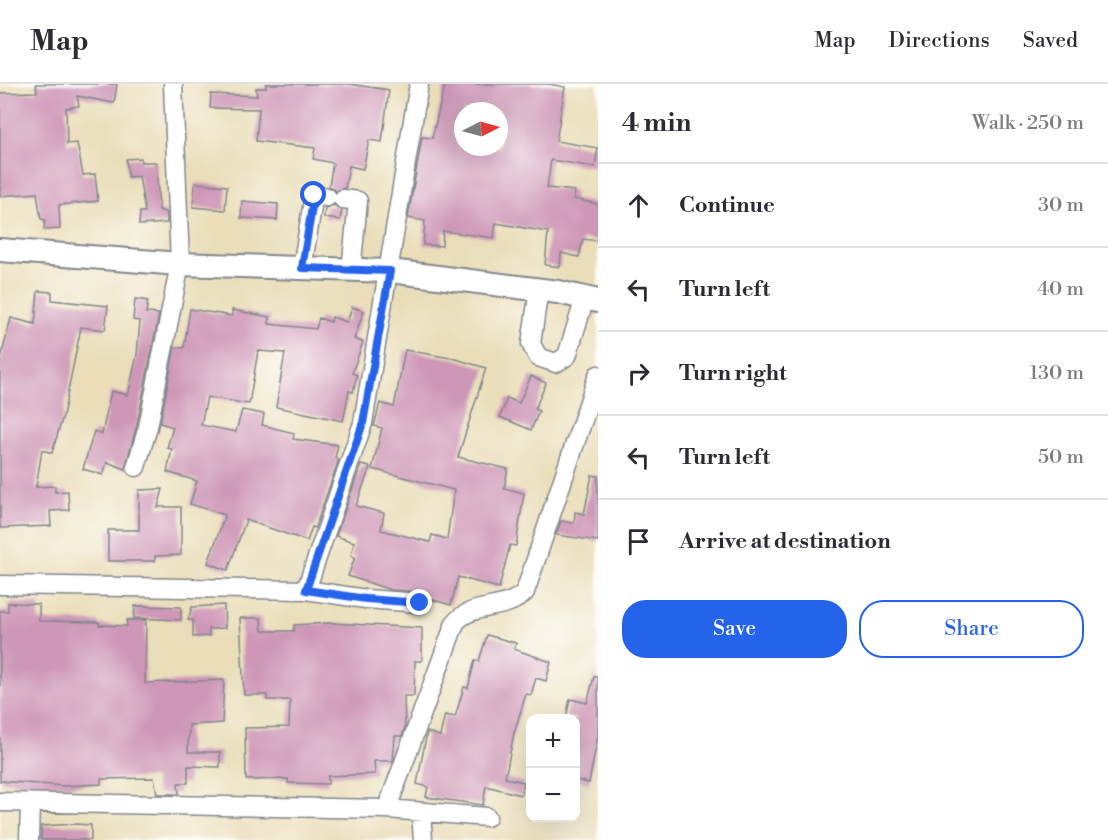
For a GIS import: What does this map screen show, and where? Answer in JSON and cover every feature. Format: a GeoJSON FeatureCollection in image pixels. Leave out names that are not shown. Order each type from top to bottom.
{"type":"FeatureCollection","features":[{"type":"Feature","properties":{"kind":"main road"},"geometry":{"type":"LineString","coordinates":[[0,250],[180,264],[390,271],[591,299]]}},
{"type":"Feature","properties":{"kind":"street"},"geometry":{"type":"LineString","coordinates":[[136,467],[148,427],[180,264],[173,84]]}},
{"type":"Feature","properties":{"kind":"street"},"geometry":{"type":"LineString","coordinates":[[306,590],[363,423],[390,271],[419,84]]}},
{"type":"Feature","properties":{"kind":"street"},"geometry":{"type":"LineString","coordinates":[[302,268],[314,195],[358,201],[351,271]]}},
{"type":"Feature","properties":{"kind":"street"},"geometry":{"type":"LineString","coordinates":[[539,290],[531,344],[538,357],[556,363],[567,357],[591,299]]}},
{"type":"Feature","properties":{"kind":"street"},"geometry":{"type":"LineString","coordinates":[[387,808],[455,623],[461,615],[509,603],[525,592],[598,375]]}},
{"type":"Feature","properties":{"kind":"street"},"geometry":{"type":"LineString","coordinates":[[0,585],[306,590],[366,599],[420,603]]}},
{"type":"Feature","properties":{"kind":"street"},"geometry":{"type":"LineString","coordinates":[[0,802],[387,808],[487,818]]}},
{"type":"Feature","properties":{"kind":"street"},"geometry":{"type":"LineString","coordinates":[[29,840],[30,803]]}},
{"type":"Feature","properties":{"kind":"street"},"geometry":{"type":"LineString","coordinates":[[421,812],[423,840]]}},
{"type":"Feature","properties":{"kind":"building"},"geometry":{"type":"Polygon","coordinates":[[[36,84],[117,84],[114,103],[77,96],[79,106],[66,108],[67,144],[77,143],[83,175],[95,174],[98,201],[59,205],[60,229],[44,230],[45,220],[41,219],[37,193],[0,196],[0,93],[37,92],[36,84]]]}},
{"type":"Feature","properties":{"kind":"building"},"geometry":{"type":"Polygon","coordinates":[[[266,84],[349,84],[389,90],[382,142],[369,140],[363,169],[349,166],[345,188],[336,191],[329,186],[333,163],[313,159],[315,148],[256,141],[259,109],[210,108],[211,94],[257,96],[256,88],[266,88],[266,84]]]}},
{"type":"Feature","properties":{"kind":"building"},"geometry":{"type":"Polygon","coordinates":[[[445,84],[549,84],[565,87],[556,141],[598,148],[595,167],[551,160],[547,188],[575,191],[574,199],[598,204],[598,241],[583,239],[579,257],[561,253],[560,267],[545,265],[548,232],[496,223],[494,238],[443,231],[442,246],[423,245],[425,221],[408,218],[422,137],[432,138],[445,84]]]}},
{"type":"Feature","properties":{"kind":"building"},"geometry":{"type":"Polygon","coordinates":[[[141,158],[141,162],[156,162],[159,210],[167,213],[167,223],[139,225],[140,212],[145,212],[139,176],[128,177],[126,159],[141,158]]]}},
{"type":"Feature","properties":{"kind":"building"},"geometry":{"type":"Polygon","coordinates":[[[195,183],[227,186],[225,210],[193,207],[195,183]]]}},
{"type":"Feature","properties":{"kind":"building"},"geometry":{"type":"Polygon","coordinates":[[[242,201],[278,204],[277,220],[241,218],[242,201]]]}},
{"type":"Feature","properties":{"kind":"building"},"geometry":{"type":"Polygon","coordinates":[[[334,205],[342,210],[340,220],[324,218],[325,208],[334,205]]]}},
{"type":"Feature","properties":{"kind":"building"},"geometry":{"type":"Polygon","coordinates":[[[38,291],[52,292],[52,300],[108,306],[105,330],[81,327],[63,416],[52,453],[42,450],[36,487],[55,486],[55,492],[68,491],[69,510],[50,511],[51,526],[0,528],[0,362],[11,318],[35,324],[38,291]]]}},
{"type":"Feature","properties":{"kind":"building"},"geometry":{"type":"Polygon","coordinates":[[[135,299],[148,301],[146,313],[159,314],[137,424],[125,469],[107,462],[103,475],[83,469],[94,431],[102,434],[111,391],[128,395],[137,355],[140,321],[133,320],[135,299]]]}},
{"type":"Feature","properties":{"kind":"building"},"geometry":{"type":"Polygon","coordinates":[[[352,307],[364,311],[354,339],[363,342],[352,373],[357,375],[353,392],[349,391],[343,421],[276,407],[285,353],[258,351],[249,404],[207,397],[201,425],[236,432],[242,410],[264,414],[262,425],[294,433],[293,439],[338,445],[335,458],[339,459],[315,528],[312,527],[307,541],[246,520],[228,570],[208,563],[225,515],[190,504],[197,481],[167,472],[172,449],[167,448],[173,427],[160,423],[175,347],[184,348],[190,309],[232,316],[232,310],[270,317],[269,324],[316,329],[319,318],[331,322],[332,317],[347,322],[352,307]]]}},
{"type":"Feature","properties":{"kind":"building"},"geometry":{"type":"Polygon","coordinates":[[[405,350],[456,359],[486,368],[458,457],[508,469],[504,488],[524,493],[516,546],[510,545],[499,588],[458,577],[451,605],[430,599],[421,592],[391,590],[348,576],[355,557],[351,556],[354,542],[336,536],[361,465],[370,467],[356,506],[384,513],[381,530],[430,542],[432,535],[447,539],[454,490],[372,469],[382,428],[374,426],[380,403],[394,407],[405,350]]]}},
{"type":"Feature","properties":{"kind":"building"},"geometry":{"type":"Polygon","coordinates":[[[531,376],[546,383],[535,409],[539,411],[531,430],[500,417],[507,398],[519,403],[531,376]]]}},
{"type":"Feature","properties":{"kind":"building"},"geometry":{"type":"Polygon","coordinates":[[[592,475],[598,476],[598,541],[556,535],[561,521],[574,523],[575,512],[584,514],[592,475]]]}},
{"type":"Feature","properties":{"kind":"building"},"geometry":{"type":"Polygon","coordinates":[[[163,489],[158,507],[181,507],[181,555],[155,556],[155,561],[108,561],[108,530],[139,530],[139,490],[163,489]]]}},
{"type":"Feature","properties":{"kind":"building"},"geometry":{"type":"Polygon","coordinates":[[[8,603],[39,604],[39,621],[99,622],[99,625],[127,626],[127,620],[146,620],[145,683],[224,680],[222,723],[189,725],[188,752],[220,752],[220,767],[188,766],[188,783],[178,783],[179,794],[157,794],[154,778],[101,779],[101,784],[64,786],[0,781],[0,611],[8,611],[8,603]]]}},
{"type":"Feature","properties":{"kind":"building"},"geometry":{"type":"Polygon","coordinates":[[[224,605],[225,628],[209,629],[209,636],[193,637],[193,620],[188,620],[192,607],[224,605]]]}},
{"type":"Feature","properties":{"kind":"building"},"geometry":{"type":"Polygon","coordinates":[[[135,606],[181,607],[181,620],[134,618],[135,606]]]}},
{"type":"Feature","properties":{"kind":"building"},"geometry":{"type":"Polygon","coordinates":[[[240,618],[261,618],[262,631],[294,631],[294,625],[332,623],[422,628],[422,661],[415,661],[414,696],[404,696],[405,728],[402,736],[395,736],[393,761],[374,761],[375,774],[328,776],[328,784],[288,783],[288,779],[246,780],[245,728],[289,727],[290,700],[267,700],[267,695],[244,695],[240,618]]]}},
{"type":"Feature","properties":{"kind":"building"},"geometry":{"type":"Polygon","coordinates":[[[487,635],[516,643],[514,649],[551,662],[546,681],[536,678],[531,695],[526,694],[514,733],[505,778],[524,782],[521,795],[486,786],[483,805],[426,797],[428,787],[417,784],[427,732],[440,736],[445,715],[455,717],[464,687],[468,688],[475,660],[479,661],[487,635]]]}},
{"type":"Feature","properties":{"kind":"building"},"geometry":{"type":"Polygon","coordinates":[[[594,677],[598,677],[598,736],[589,783],[580,781],[580,714],[567,714],[570,699],[587,703],[594,677]]]}},
{"type":"Feature","properties":{"kind":"building"},"geometry":{"type":"Polygon","coordinates":[[[91,825],[91,840],[41,840],[41,826],[91,825]]]}},
{"type":"Feature","properties":{"kind":"route"},"geometry":{"type":"LineString","coordinates":[[314,195],[302,268],[390,271],[363,423],[306,590],[366,599],[420,603]]}}]}
